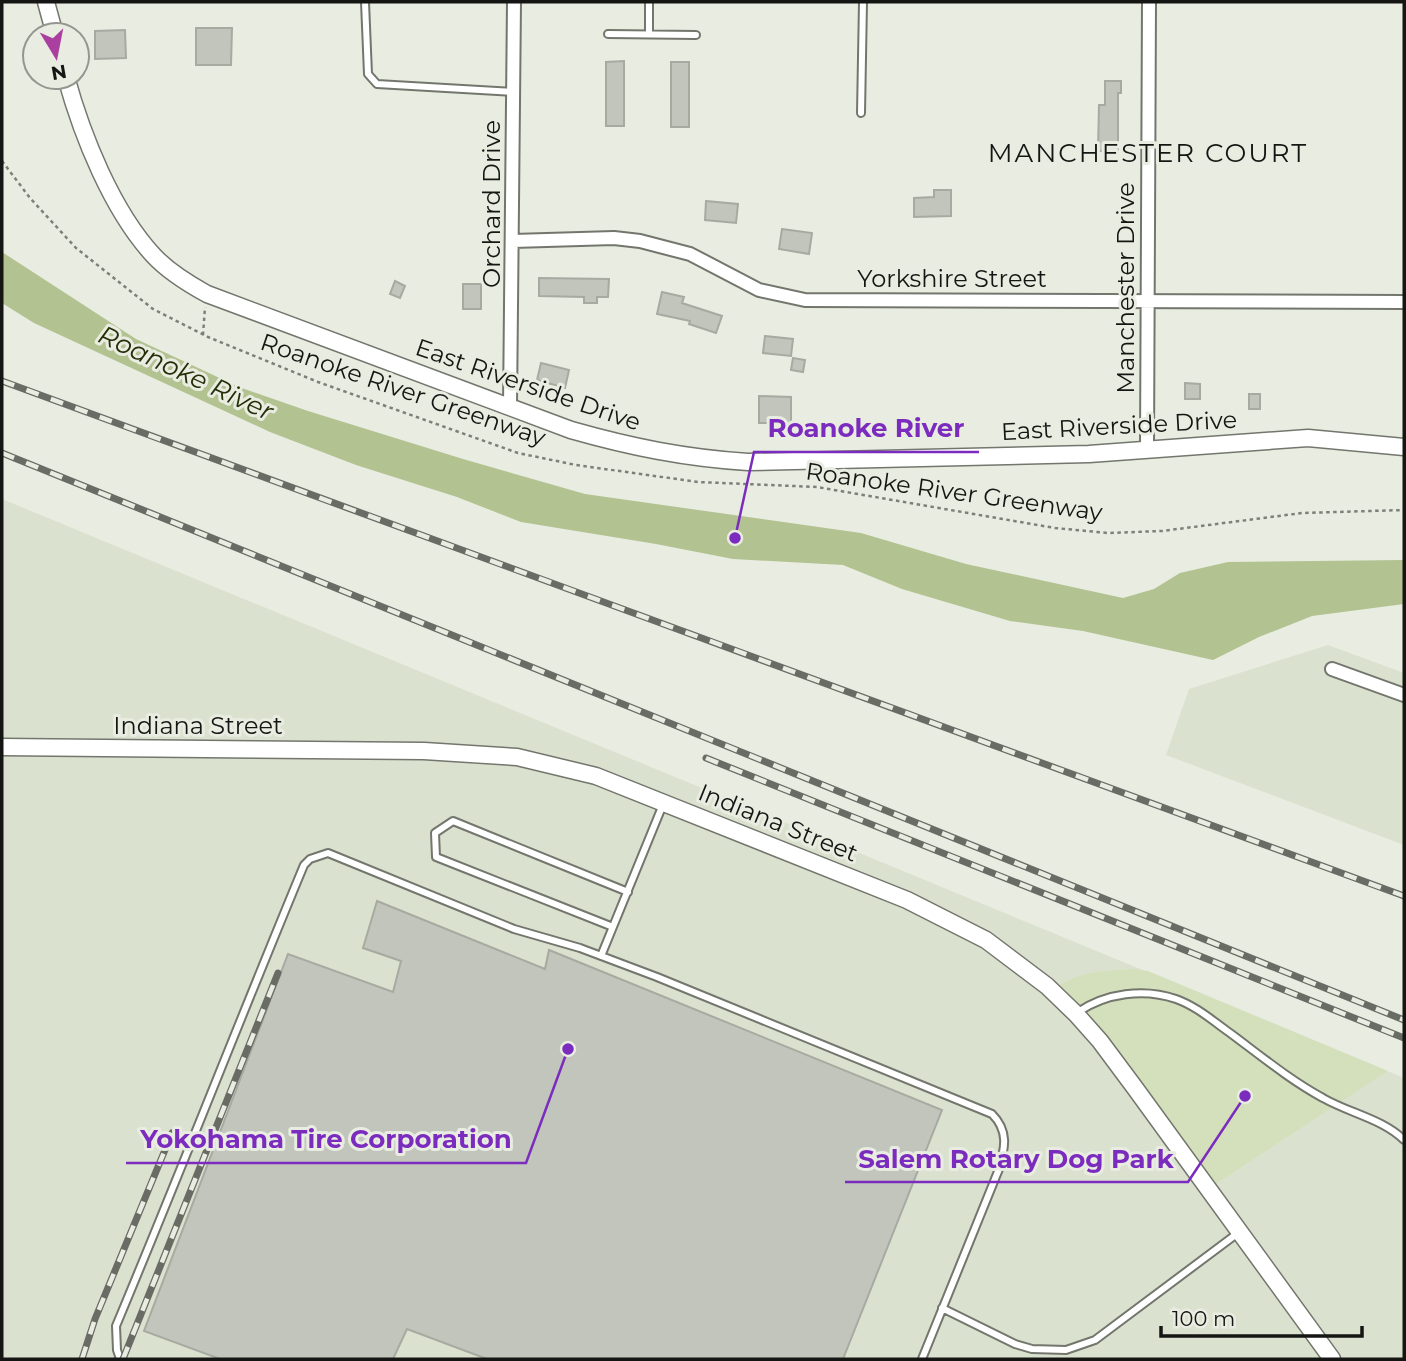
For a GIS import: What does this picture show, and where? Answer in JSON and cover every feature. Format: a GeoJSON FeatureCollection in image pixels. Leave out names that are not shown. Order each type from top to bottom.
{"type":"FeatureCollection","features":[{"type":"Feature","properties":{"kind":"street"},"geometry":{"type":"LineString","coordinates":[[46,2],[51,21]]}},
{"type":"Feature","properties":{"kind":"street","name":"Orchard Drive"},"geometry":{"type":"LineString","coordinates":[[510,407],[514,2]]}},
{"type":"Feature","properties":{"kind":"street","name":"Manchester Drive"},"geometry":{"type":"LineString","coordinates":[[1147,448],[1149,2]]}},
{"type":"Feature","properties":{"kind":"street","name":"East Riverside Drive"},"geometry":{"type":"LineString","coordinates":[[70,91],[95,160],[114,197],[139,238],[171,272],[206,293],[571,430],[629,446],[663,454],[737,462],[1089,454],[1308,438],[1404,447]]}},
{"type":"Feature","properties":{"kind":"street","name":"Yorkshire Street"},"geometry":{"type":"LineString","coordinates":[[513,241],[640,240],[690,254],[759,290],[805,300],[1404,302]]}},
{"type":"Feature","properties":{"kind":"street"},"geometry":{"type":"LineString","coordinates":[[1332,668],[1404,695]]}},
{"type":"Feature","properties":{"kind":"street","name":"Indiana Street"},"geometry":{"type":"LineString","coordinates":[[2,747],[477,753],[557,765],[596,776],[664,802],[947,919],[986,940],[1017,962],[1076,1014],[1100,1041],[1332,1359]]}},
{"type":"Feature","properties":{"kind":"lane"},"geometry":{"type":"LineString","coordinates":[[365,2],[368,74],[377,84],[513,92]]}},
{"type":"Feature","properties":{"kind":"lane"},"geometry":{"type":"LineString","coordinates":[[649,2],[649,34]]}},
{"type":"Feature","properties":{"kind":"lane"},"geometry":{"type":"LineString","coordinates":[[861,113],[863,2]]}},
{"type":"Feature","properties":{"kind":"lane"},"geometry":{"type":"LineString","coordinates":[[608,34],[696,35]]}},
{"type":"Feature","properties":{"kind":"lane"},"geometry":{"type":"LineString","coordinates":[[601,956],[664,802]]}},
{"type":"Feature","properties":{"kind":"lane"},"geometry":{"type":"LineString","coordinates":[[613,927],[436,857],[435,833],[453,821],[628,892]]}},
{"type":"Feature","properties":{"kind":"lane"},"geometry":{"type":"LineString","coordinates":[[120,1359],[115,1337],[116,1326],[304,865],[319,854],[335,855],[514,929],[601,956],[992,1114],[998,1120],[1005,1137],[999,1169],[922,1359]]}},
{"type":"Feature","properties":{"kind":"lane"},"geometry":{"type":"LineString","coordinates":[[1076,1014],[1101,1000],[1119,995],[1138,993],[1177,999],[1197,1009],[1324,1099],[1389,1128],[1404,1140]]}},
{"type":"Feature","properties":{"kind":"lane"},"geometry":{"type":"LineString","coordinates":[[942,1308],[1016,1344],[1032,1349],[1066,1350],[1095,1340],[1239,1232]]}},
{"type":"Feature","properties":{"kind":"path","name":"Roanoke River Greenway"},"geometry":{"type":"LineString","coordinates":[[2,161],[30,198],[76,248],[153,309],[203,335],[318,382],[518,453],[608,470],[698,482],[817,487],[1055,528],[1108,534],[1162,531],[1302,513],[1404,510]]}},
{"type":"Feature","properties":{"kind":"path"},"geometry":{"type":"LineString","coordinates":[[203,335],[206,293]]}},
{"type":"Feature","properties":{"kind":"shaded area"},"geometry":{"type":"Polygon","coordinates":[[[2,499],[1404,1078],[1404,1359],[2,1359],[2,499]]]}},
{"type":"Feature","properties":{"kind":"shaded area"},"geometry":{"type":"Polygon","coordinates":[[[1328,645],[1404,673],[1404,845],[1166,755],[1189,689],[1328,645]]]}},
{"type":"Feature","properties":{"kind":"shaded area"},"geometry":{"type":"Polygon","coordinates":[[[1133,969],[1148,971],[1388,1071],[1208,1189],[1053,991],[1070,979],[1080,976],[1133,969]]]}},
{"type":"Feature","properties":{"kind":"water"},"geometry":{"type":"Polygon","coordinates":[[[2,252],[136,339],[239,387],[463,459],[585,494],[861,533],[966,564],[1123,598],[1154,589],[1180,573],[1228,562],[1404,560],[1404,604],[1312,616],[1259,637],[1213,660],[1083,631],[1010,621],[902,589],[843,565],[733,559],[521,522],[270,432],[34,323],[2,303],[2,252]]]}},
{"type":"Feature","properties":{"kind":"building"},"geometry":{"type":"Polygon","coordinates":[[[196,28],[232,28],[231,65],[196,65],[196,28]]]}},
{"type":"Feature","properties":{"kind":"building"},"geometry":{"type":"Polygon","coordinates":[[[125,30],[126,58],[95,59],[95,31],[125,30]]]}},
{"type":"Feature","properties":{"kind":"building"},"geometry":{"type":"Polygon","coordinates":[[[624,61],[624,126],[606,126],[606,62],[624,61]]]}},
{"type":"Feature","properties":{"kind":"building"},"geometry":{"type":"Polygon","coordinates":[[[671,62],[689,62],[689,127],[671,127],[671,62]]]}},
{"type":"Feature","properties":{"kind":"building"},"geometry":{"type":"Polygon","coordinates":[[[1105,81],[1121,81],[1121,93],[1118,93],[1118,151],[1098,151],[1099,105],[1105,105],[1105,81]]]}},
{"type":"Feature","properties":{"kind":"building"},"geometry":{"type":"Polygon","coordinates":[[[934,190],[951,190],[951,216],[914,217],[914,198],[934,197],[934,190]]]}},
{"type":"Feature","properties":{"kind":"building"},"geometry":{"type":"Polygon","coordinates":[[[706,201],[738,204],[736,223],[705,220],[706,201]]]}},
{"type":"Feature","properties":{"kind":"building"},"geometry":{"type":"Polygon","coordinates":[[[782,229],[812,233],[809,254],[779,249],[782,229]]]}},
{"type":"Feature","properties":{"kind":"building"},"geometry":{"type":"Polygon","coordinates":[[[539,278],[609,279],[608,297],[597,297],[597,303],[584,303],[584,297],[539,296],[539,278]]]}},
{"type":"Feature","properties":{"kind":"building"},"geometry":{"type":"Polygon","coordinates":[[[395,281],[405,286],[400,298],[390,294],[395,281]]]}},
{"type":"Feature","properties":{"kind":"building"},"geometry":{"type":"Polygon","coordinates":[[[463,284],[481,284],[481,309],[463,309],[463,284]]]}},
{"type":"Feature","properties":{"kind":"building"},"geometry":{"type":"Polygon","coordinates":[[[662,292],[684,297],[682,303],[722,316],[716,333],[689,324],[690,321],[657,314],[662,292]]]}},
{"type":"Feature","properties":{"kind":"building"},"geometry":{"type":"Polygon","coordinates":[[[765,336],[793,339],[791,356],[763,353],[765,336]]]}},
{"type":"Feature","properties":{"kind":"building"},"geometry":{"type":"Polygon","coordinates":[[[793,358],[805,360],[803,372],[791,370],[793,358]]]}},
{"type":"Feature","properties":{"kind":"building"},"geometry":{"type":"Polygon","coordinates":[[[541,363],[569,370],[565,388],[537,380],[541,363]]]}},
{"type":"Feature","properties":{"kind":"building"},"geometry":{"type":"Polygon","coordinates":[[[1185,383],[1200,384],[1200,399],[1185,399],[1185,383]]]}},
{"type":"Feature","properties":{"kind":"building"},"geometry":{"type":"Polygon","coordinates":[[[1249,394],[1260,394],[1260,409],[1249,409],[1249,394]]]}},
{"type":"Feature","properties":{"kind":"building"},"geometry":{"type":"Polygon","coordinates":[[[759,396],[791,397],[791,423],[759,423],[759,396]]]}},
{"type":"Feature","properties":{"kind":"building"},"geometry":{"type":"Polygon","coordinates":[[[377,901],[545,969],[549,950],[942,1110],[843,1359],[487,1359],[407,1329],[393,1359],[220,1359],[144,1331],[288,954],[393,992],[401,961],[363,948],[377,901]]]}},
{"type":"Feature","properties":{"kind":"railway"},"geometry":{"type":"LineString","coordinates":[[2,381],[1404,896]]}},
{"type":"Feature","properties":{"kind":"railway"},"geometry":{"type":"LineString","coordinates":[[2,453],[1404,1020]]}},
{"type":"Feature","properties":{"kind":"railway"},"geometry":{"type":"LineString","coordinates":[[706,758],[1404,1038]]}},
{"type":"Feature","properties":{"kind":"railway"},"geometry":{"type":"LineString","coordinates":[[123,1359],[278,973]]}},
{"type":"Feature","properties":{"kind":"railway"},"geometry":{"type":"LineString","coordinates":[[82,1359],[95,1319],[172,1133]]}},
{"type":"Feature","properties":{"kind":"place","name":"Roanoke River"},"geometry":{"type":"Point","coordinates":[735,538]}},
{"type":"Feature","properties":{"kind":"place","name":"Yokohama Tire Corporation"},"geometry":{"type":"Point","coordinates":[568,1049]}},
{"type":"Feature","properties":{"kind":"place","name":"Salem Rotary Dog Park"},"geometry":{"type":"Point","coordinates":[1245,1096]}},
{"type":"Feature","properties":{"kind":"district","name":"MANCHESTER COURT"},"geometry":{"type":"Point","coordinates":[1148,153]}}]}
